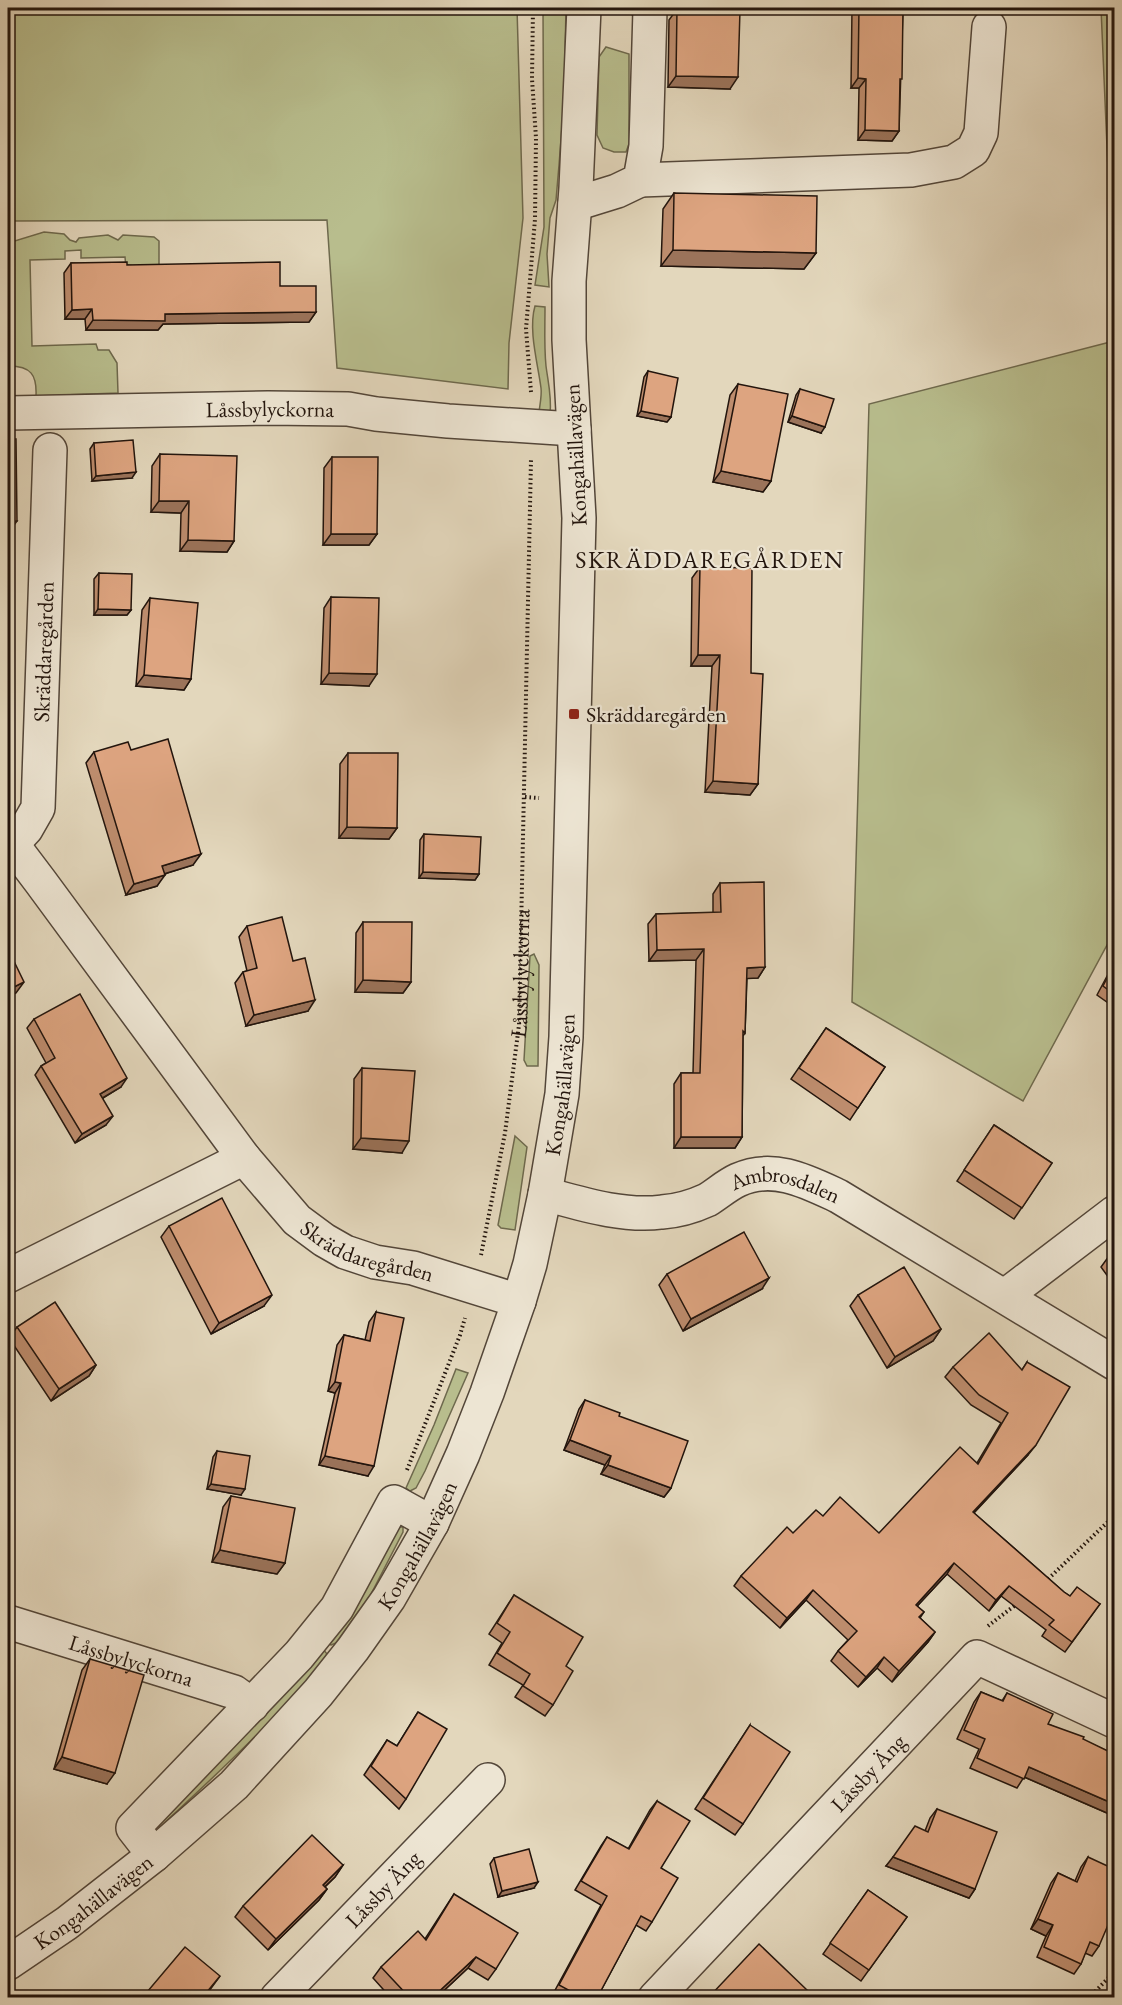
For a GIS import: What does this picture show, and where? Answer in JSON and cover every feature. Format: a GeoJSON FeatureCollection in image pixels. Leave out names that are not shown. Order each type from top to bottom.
{"type":"FeatureCollection","features":[{"type":"Feature","properties":{"kind":"street","name":"Kongahällavägen"},"geometry":{"type":"LineString","coordinates":[[8,1963],[67,1923],[154,1855],[234,1785],[318,1693],[353,1649],[389,1598],[432,1523],[487,1393],[530,1264],[562,1094],[566,1037],[579,518],[569,328],[569,281],[584,8]]}},
{"type":"Feature","properties":{"kind":"street"},"geometry":{"type":"LineString","coordinates":[[640,180],[646,147],[650,10],[648,8]]}},
{"type":"Feature","properties":{"kind":"street"},"geometry":{"type":"LineString","coordinates":[[575,204],[617,191],[640,180],[911,170],[954,162],[973,150],[981,133],[989,27]]}},
{"type":"Feature","properties":{"kind":"street","name":"Låssbylyckorna"},"geometry":{"type":"LineString","coordinates":[[8,413],[268,408],[348,409],[428,419],[574,429]]}},
{"type":"Feature","properties":{"kind":"street","name":"Skräddaregården"},"geometry":{"type":"LineString","coordinates":[[50,450],[39,808],[26,829],[10,843],[244,1158],[297,1220],[345,1252],[375,1262],[412,1268],[519,1301]]}},
{"type":"Feature","properties":{"kind":"street"},"geometry":{"type":"LineString","coordinates":[[8,1276],[244,1158]]}},
{"type":"Feature","properties":{"kind":"street","name":"Ambrosdalen"},"geometry":{"type":"LineString","coordinates":[[545,1194],[621,1211],[664,1212],[705,1201],[738,1180],[763,1173],[779,1173],[808,1182],[838,1196],[1114,1363]]}},
{"type":"Feature","properties":{"kind":"street"},"geometry":{"type":"LineString","coordinates":[[1005,1296],[1114,1213]]}},
{"type":"Feature","properties":{"kind":"street"},"geometry":{"type":"LineString","coordinates":[[154,1855],[133,1828],[299,1655],[337,1608],[394,1502],[432,1523]]}},
{"type":"Feature","properties":{"kind":"street","name":"Låssbylyckorna"},"geometry":{"type":"LineString","coordinates":[[8,1622],[234,1692],[252,1705]]}},
{"type":"Feature","properties":{"kind":"street"},"geometry":{"type":"LineString","coordinates":[[977,1657],[1114,1720]]}},
{"type":"Feature","properties":{"kind":"street","name":"Låssby Äng"},"geometry":{"type":"LineString","coordinates":[[655,1998],[977,1657]]}},
{"type":"Feature","properties":{"kind":"street","name":"Låssby Äng"},"geometry":{"type":"LineString","coordinates":[[277,1998],[488,1780]]}},
{"type":"Feature","properties":{"kind":"path","name":"Låssbylyckorna"},"geometry":{"type":"LineString","coordinates":[[394,1502],[460,1335],[487,1232],[506,1134],[518,1035],[532,427],[531,371],[526,329],[535,219],[533,8]]}},
{"type":"Feature","properties":{"kind":"path"},"geometry":{"type":"LineString","coordinates":[[525,797],[543,798]]}},
{"type":"Feature","properties":{"kind":"path"},"geometry":{"type":"LineString","coordinates":[[1042,1585],[1114,1516]]}},
{"type":"Feature","properties":{"kind":"path"},"geometry":{"type":"LineString","coordinates":[[977,1657],[977,1642],[988,1626],[1025,1598]]}},
{"type":"Feature","properties":{"kind":"path"},"geometry":{"type":"LineString","coordinates":[[1089,1998],[1114,1972]]}},
{"type":"Feature","properties":{"kind":"green space"},"geometry":{"type":"Polygon","coordinates":[[[8,8],[517,8],[523,218],[509,343],[508,389],[337,368],[327,220],[8,221],[8,8]]]}},
{"type":"Feature","properties":{"kind":"green space"},"geometry":{"type":"Polygon","coordinates":[[[543,8],[566,8],[564,101],[556,200],[550,218],[547,254],[549,287],[535,285],[544,227],[543,8]]]}},
{"type":"Feature","properties":{"kind":"green space"},"geometry":{"type":"Polygon","coordinates":[[[1101,8],[1114,8],[1114,309],[1101,8]]]}},
{"type":"Feature","properties":{"kind":"green space"},"geometry":{"type":"Polygon","coordinates":[[[606,47],[629,54],[629,144],[626,152],[614,152],[603,148],[597,135],[599,57],[606,47]]]}},
{"type":"Feature","properties":{"kind":"green space"},"geometry":{"type":"Polygon","coordinates":[[[44,232],[64,234],[76,242],[79,238],[108,235],[118,240],[123,235],[154,237],[159,241],[159,267],[126,268],[125,257],[81,258],[81,250],[65,251],[65,259],[30,260],[32,346],[96,344],[98,350],[109,350],[117,363],[118,393],[36,396],[34,377],[31,373],[17,366],[9,366],[8,243],[44,232]]]}},
{"type":"Feature","properties":{"kind":"green space"},"geometry":{"type":"Polygon","coordinates":[[[535,306],[545,307],[545,351],[550,414],[539,412],[541,391],[534,347],[535,306]]]}},
{"type":"Feature","properties":{"kind":"green space"},"geometry":{"type":"Polygon","coordinates":[[[1114,341],[1114,932],[1023,1101],[852,1002],[869,404],[1114,341]]]}},
{"type":"Feature","properties":{"kind":"green space"},"geometry":{"type":"Polygon","coordinates":[[[534,954],[539,965],[538,1066],[527,1066],[524,1060],[530,956],[534,954]]]}},
{"type":"Feature","properties":{"kind":"green space"},"geometry":{"type":"Polygon","coordinates":[[[515,1136],[527,1147],[515,1230],[501,1228],[498,1225],[515,1136]]]}},
{"type":"Feature","properties":{"kind":"green space"},"geometry":{"type":"Polygon","coordinates":[[[456,1369],[468,1373],[425,1471],[416,1488],[410,1491],[406,1488],[456,1369]]]}},
{"type":"Feature","properties":{"kind":"green space"},"geometry":{"type":"Polygon","coordinates":[[[403,1527],[403,1532],[370,1596],[336,1643],[331,1645],[328,1641],[393,1532],[403,1527]]]}},
{"type":"Feature","properties":{"kind":"green space"},"geometry":{"type":"Polygon","coordinates":[[[323,1649],[327,1654],[322,1662],[277,1714],[161,1826],[156,1828],[153,1826],[323,1649]]]}},
{"type":"Feature","properties":{"kind":"building"},"geometry":{"type":"Polygon","coordinates":[[[859,8],[903,8],[899,131],[865,130],[866,79],[858,78],[859,8]]]}},
{"type":"Feature","properties":{"kind":"building"},"geometry":{"type":"Polygon","coordinates":[[[677,9],[740,10],[738,77],[676,76],[677,9]]]}},
{"type":"Feature","properties":{"kind":"building"},"geometry":{"type":"Polygon","coordinates":[[[674,193],[817,196],[816,253],[673,250],[674,193]]]}},
{"type":"Feature","properties":{"kind":"building"},"geometry":{"type":"Polygon","coordinates":[[[127,262],[127,265],[280,262],[280,286],[316,286],[316,312],[165,314],[165,321],[93,320],[92,309],[72,310],[71,263],[127,262]]]}},
{"type":"Feature","properties":{"kind":"building"},"geometry":{"type":"Polygon","coordinates":[[[648,371],[678,378],[671,417],[641,411],[648,371]]]}},
{"type":"Feature","properties":{"kind":"building"},"geometry":{"type":"Polygon","coordinates":[[[738,384],[788,394],[771,481],[721,471],[738,384]]]}},
{"type":"Feature","properties":{"kind":"building"},"geometry":{"type":"Polygon","coordinates":[[[800,389],[834,399],[825,427],[792,416],[800,389]]]}},
{"type":"Feature","properties":{"kind":"building"},"geometry":{"type":"Polygon","coordinates":[[[8,439],[16,439],[17,521],[8,521],[8,439]]]}},
{"type":"Feature","properties":{"kind":"building"},"geometry":{"type":"Polygon","coordinates":[[[133,440],[136,472],[96,476],[94,443],[133,440]]]}},
{"type":"Feature","properties":{"kind":"building"},"geometry":{"type":"Polygon","coordinates":[[[160,454],[237,456],[234,541],[188,540],[189,501],[159,501],[160,454]]]}},
{"type":"Feature","properties":{"kind":"building"},"geometry":{"type":"Polygon","coordinates":[[[332,457],[378,457],[377,534],[331,534],[332,457]]]}},
{"type":"Feature","properties":{"kind":"building"},"geometry":{"type":"Polygon","coordinates":[[[700,567],[752,568],[751,673],[763,674],[758,784],[713,781],[720,655],[698,655],[700,567]]]}},
{"type":"Feature","properties":{"kind":"building"},"geometry":{"type":"Polygon","coordinates":[[[99,573],[132,574],[131,610],[98,609],[99,573]]]}},
{"type":"Feature","properties":{"kind":"building"},"geometry":{"type":"Polygon","coordinates":[[[8,575],[10,648],[8,648],[8,575]]]}},
{"type":"Feature","properties":{"kind":"building"},"geometry":{"type":"Polygon","coordinates":[[[331,597],[379,598],[377,674],[329,673],[331,597]]]}},
{"type":"Feature","properties":{"kind":"building"},"geometry":{"type":"Polygon","coordinates":[[[150,598],[198,603],[191,679],[144,675],[150,598]]]}},
{"type":"Feature","properties":{"kind":"building"},"geometry":{"type":"Polygon","coordinates":[[[168,739],[201,854],[162,866],[165,875],[134,884],[94,752],[128,742],[131,750],[168,739]]]}},
{"type":"Feature","properties":{"kind":"building"},"geometry":{"type":"Polygon","coordinates":[[[348,753],[398,753],[397,828],[347,827],[348,753]]]}},
{"type":"Feature","properties":{"kind":"building"},"geometry":{"type":"Polygon","coordinates":[[[424,834],[481,837],[479,874],[423,872],[424,834]]]}},
{"type":"Feature","properties":{"kind":"building"},"geometry":{"type":"Polygon","coordinates":[[[764,882],[765,967],[747,968],[745,1033],[743,1031],[742,1137],[681,1137],[681,1073],[700,1073],[704,949],[657,950],[656,914],[721,912],[720,883],[764,882]]]}},
{"type":"Feature","properties":{"kind":"building"},"geometry":{"type":"Polygon","coordinates":[[[282,917],[293,961],[305,958],[315,1000],[254,1015],[243,972],[257,968],[247,926],[282,917]]]}},
{"type":"Feature","properties":{"kind":"building"},"geometry":{"type":"Polygon","coordinates":[[[363,922],[412,922],[411,982],[363,980],[363,922]]]}},
{"type":"Feature","properties":{"kind":"building"},"geometry":{"type":"Polygon","coordinates":[[[8,949],[24,982],[8,990],[8,949]]]}},
{"type":"Feature","properties":{"kind":"building"},"geometry":{"type":"Polygon","coordinates":[[[1114,965],[1114,994],[1103,986],[1114,965]]]}},
{"type":"Feature","properties":{"kind":"building"},"geometry":{"type":"Polygon","coordinates":[[[80,994],[127,1078],[100,1094],[113,1116],[82,1134],[41,1066],[55,1058],[34,1019],[80,994]]]}},
{"type":"Feature","properties":{"kind":"building"},"geometry":{"type":"Polygon","coordinates":[[[826,1028],[885,1067],[858,1108],[799,1068],[826,1028]]]}},
{"type":"Feature","properties":{"kind":"building"},"geometry":{"type":"Polygon","coordinates":[[[362,1068],[415,1071],[409,1141],[361,1138],[362,1068]]]}},
{"type":"Feature","properties":{"kind":"building"},"geometry":{"type":"Polygon","coordinates":[[[994,1125],[1052,1163],[1022,1208],[964,1170],[994,1125]]]}},
{"type":"Feature","properties":{"kind":"building"},"geometry":{"type":"Polygon","coordinates":[[[222,1198],[272,1295],[219,1323],[169,1226],[222,1198]]]}},
{"type":"Feature","properties":{"kind":"building"},"geometry":{"type":"Polygon","coordinates":[[[744,1232],[769,1278],[691,1319],[667,1274],[744,1232]]]}},
{"type":"Feature","properties":{"kind":"building"},"geometry":{"type":"Polygon","coordinates":[[[1114,1252],[1114,1264],[1109,1256],[1114,1252]]]}},
{"type":"Feature","properties":{"kind":"building"},"geometry":{"type":"Polygon","coordinates":[[[904,1267],[941,1329],[895,1357],[858,1295],[904,1267]]]}},
{"type":"Feature","properties":{"kind":"building"},"geometry":{"type":"Polygon","coordinates":[[[55,1302],[96,1365],[59,1389],[17,1327],[55,1302]]]}},
{"type":"Feature","properties":{"kind":"building"},"geometry":{"type":"Polygon","coordinates":[[[376,1312],[404,1318],[374,1466],[325,1456],[341,1383],[335,1382],[344,1335],[370,1341],[376,1312]]]}},
{"type":"Feature","properties":{"kind":"building"},"geometry":{"type":"Polygon","coordinates":[[[989,1333],[1022,1370],[1027,1362],[1070,1387],[1036,1445],[973,1512],[1064,1592],[1070,1596],[1077,1587],[1100,1604],[1072,1642],[1049,1625],[1054,1620],[1009,1586],[996,1600],[954,1563],[916,1605],[924,1612],[919,1617],[935,1632],[899,1671],[884,1657],[866,1677],[838,1651],[857,1631],[813,1590],[787,1618],[741,1576],[787,1527],[793,1533],[816,1510],[823,1516],[840,1497],[879,1533],[960,1447],[978,1464],[1008,1413],[979,1395],[953,1367],[989,1333]]]}},
{"type":"Feature","properties":{"kind":"building"},"geometry":{"type":"Polygon","coordinates":[[[585,1400],[620,1413],[619,1416],[688,1441],[671,1488],[608,1465],[611,1456],[570,1440],[585,1400]]]}},
{"type":"Feature","properties":{"kind":"building"},"geometry":{"type":"Polygon","coordinates":[[[217,1451],[250,1456],[245,1489],[211,1484],[217,1451]]]}},
{"type":"Feature","properties":{"kind":"building"},"geometry":{"type":"Polygon","coordinates":[[[231,1496],[295,1508],[285,1563],[220,1550],[231,1496]]]}},
{"type":"Feature","properties":{"kind":"building"},"geometry":{"type":"Polygon","coordinates":[[[514,1595],[583,1637],[566,1666],[573,1671],[553,1705],[523,1686],[530,1674],[497,1653],[510,1632],[497,1623],[514,1595]]]}},
{"type":"Feature","properties":{"kind":"building"},"geometry":{"type":"Polygon","coordinates":[[[90,1659],[144,1675],[115,1773],[62,1757],[90,1659]]]}},
{"type":"Feature","properties":{"kind":"building"},"geometry":{"type":"Polygon","coordinates":[[[981,1692],[1003,1701],[1007,1693],[1053,1714],[1048,1724],[1084,1737],[1083,1739],[1114,1754],[1114,1804],[1029,1767],[1024,1779],[977,1758],[985,1739],[964,1730],[981,1692]]]}},
{"type":"Feature","properties":{"kind":"building"},"geometry":{"type":"Polygon","coordinates":[[[418,1712],[447,1729],[406,1799],[371,1766],[387,1740],[397,1746],[418,1712]]]}},
{"type":"Feature","properties":{"kind":"building"},"geometry":{"type":"Polygon","coordinates":[[[750,1725],[790,1752],[743,1824],[703,1798],[750,1725]]]}},
{"type":"Feature","properties":{"kind":"building"},"geometry":{"type":"Polygon","coordinates":[[[657,1801],[690,1821],[661,1868],[678,1878],[652,1922],[641,1916],[597,1998],[583,1998],[559,1985],[607,1896],[581,1881],[607,1837],[629,1849],[657,1801]]]}},
{"type":"Feature","properties":{"kind":"building"},"geometry":{"type":"Polygon","coordinates":[[[937,1809],[997,1832],[975,1889],[893,1857],[915,1826],[928,1832],[937,1809]]]}},
{"type":"Feature","properties":{"kind":"building"},"geometry":{"type":"Polygon","coordinates":[[[312,1835],[343,1865],[323,1885],[327,1889],[276,1939],[243,1906],[312,1835]]]}},
{"type":"Feature","properties":{"kind":"building"},"geometry":{"type":"Polygon","coordinates":[[[529,1849],[538,1882],[502,1891],[494,1858],[529,1849]]]}},
{"type":"Feature","properties":{"kind":"building"},"geometry":{"type":"Polygon","coordinates":[[[1088,1857],[1114,1869],[1114,1911],[1099,1946],[1090,1942],[1081,1964],[1044,1947],[1053,1925],[1038,1919],[1058,1873],[1077,1882],[1088,1857]]]}},
{"type":"Feature","properties":{"kind":"building"},"geometry":{"type":"Polygon","coordinates":[[[868,1890],[907,1917],[869,1970],[830,1943],[868,1890]]]}},
{"type":"Feature","properties":{"kind":"building"},"geometry":{"type":"Polygon","coordinates":[[[454,1894],[518,1933],[496,1969],[476,1957],[432,1998],[410,1998],[381,1967],[418,1931],[426,1940],[454,1894]]]}},
{"type":"Feature","properties":{"kind":"building"},"geometry":{"type":"Polygon","coordinates":[[[759,1944],[807,1990],[800,1998],[708,1998],[759,1944]]]}},
{"type":"Feature","properties":{"kind":"building"},"geometry":{"type":"Polygon","coordinates":[[[185,1947],[220,1976],[202,1998],[142,1998],[185,1947]]]}},
{"type":"Feature","properties":{"kind":"building"},"geometry":{"type":"Polygon","coordinates":[[[701,1992],[706,1998],[696,1998],[701,1992]]]}},
{"type":"Feature","properties":{"kind":"place","name":"Skräddaregården"},"geometry":{"type":"Point","coordinates":[574,714]}},
{"type":"Feature","properties":{"kind":"district","name":"SKRÄDDAREGÅRDEN"},"geometry":{"type":"Point","coordinates":[710,560]}}]}
